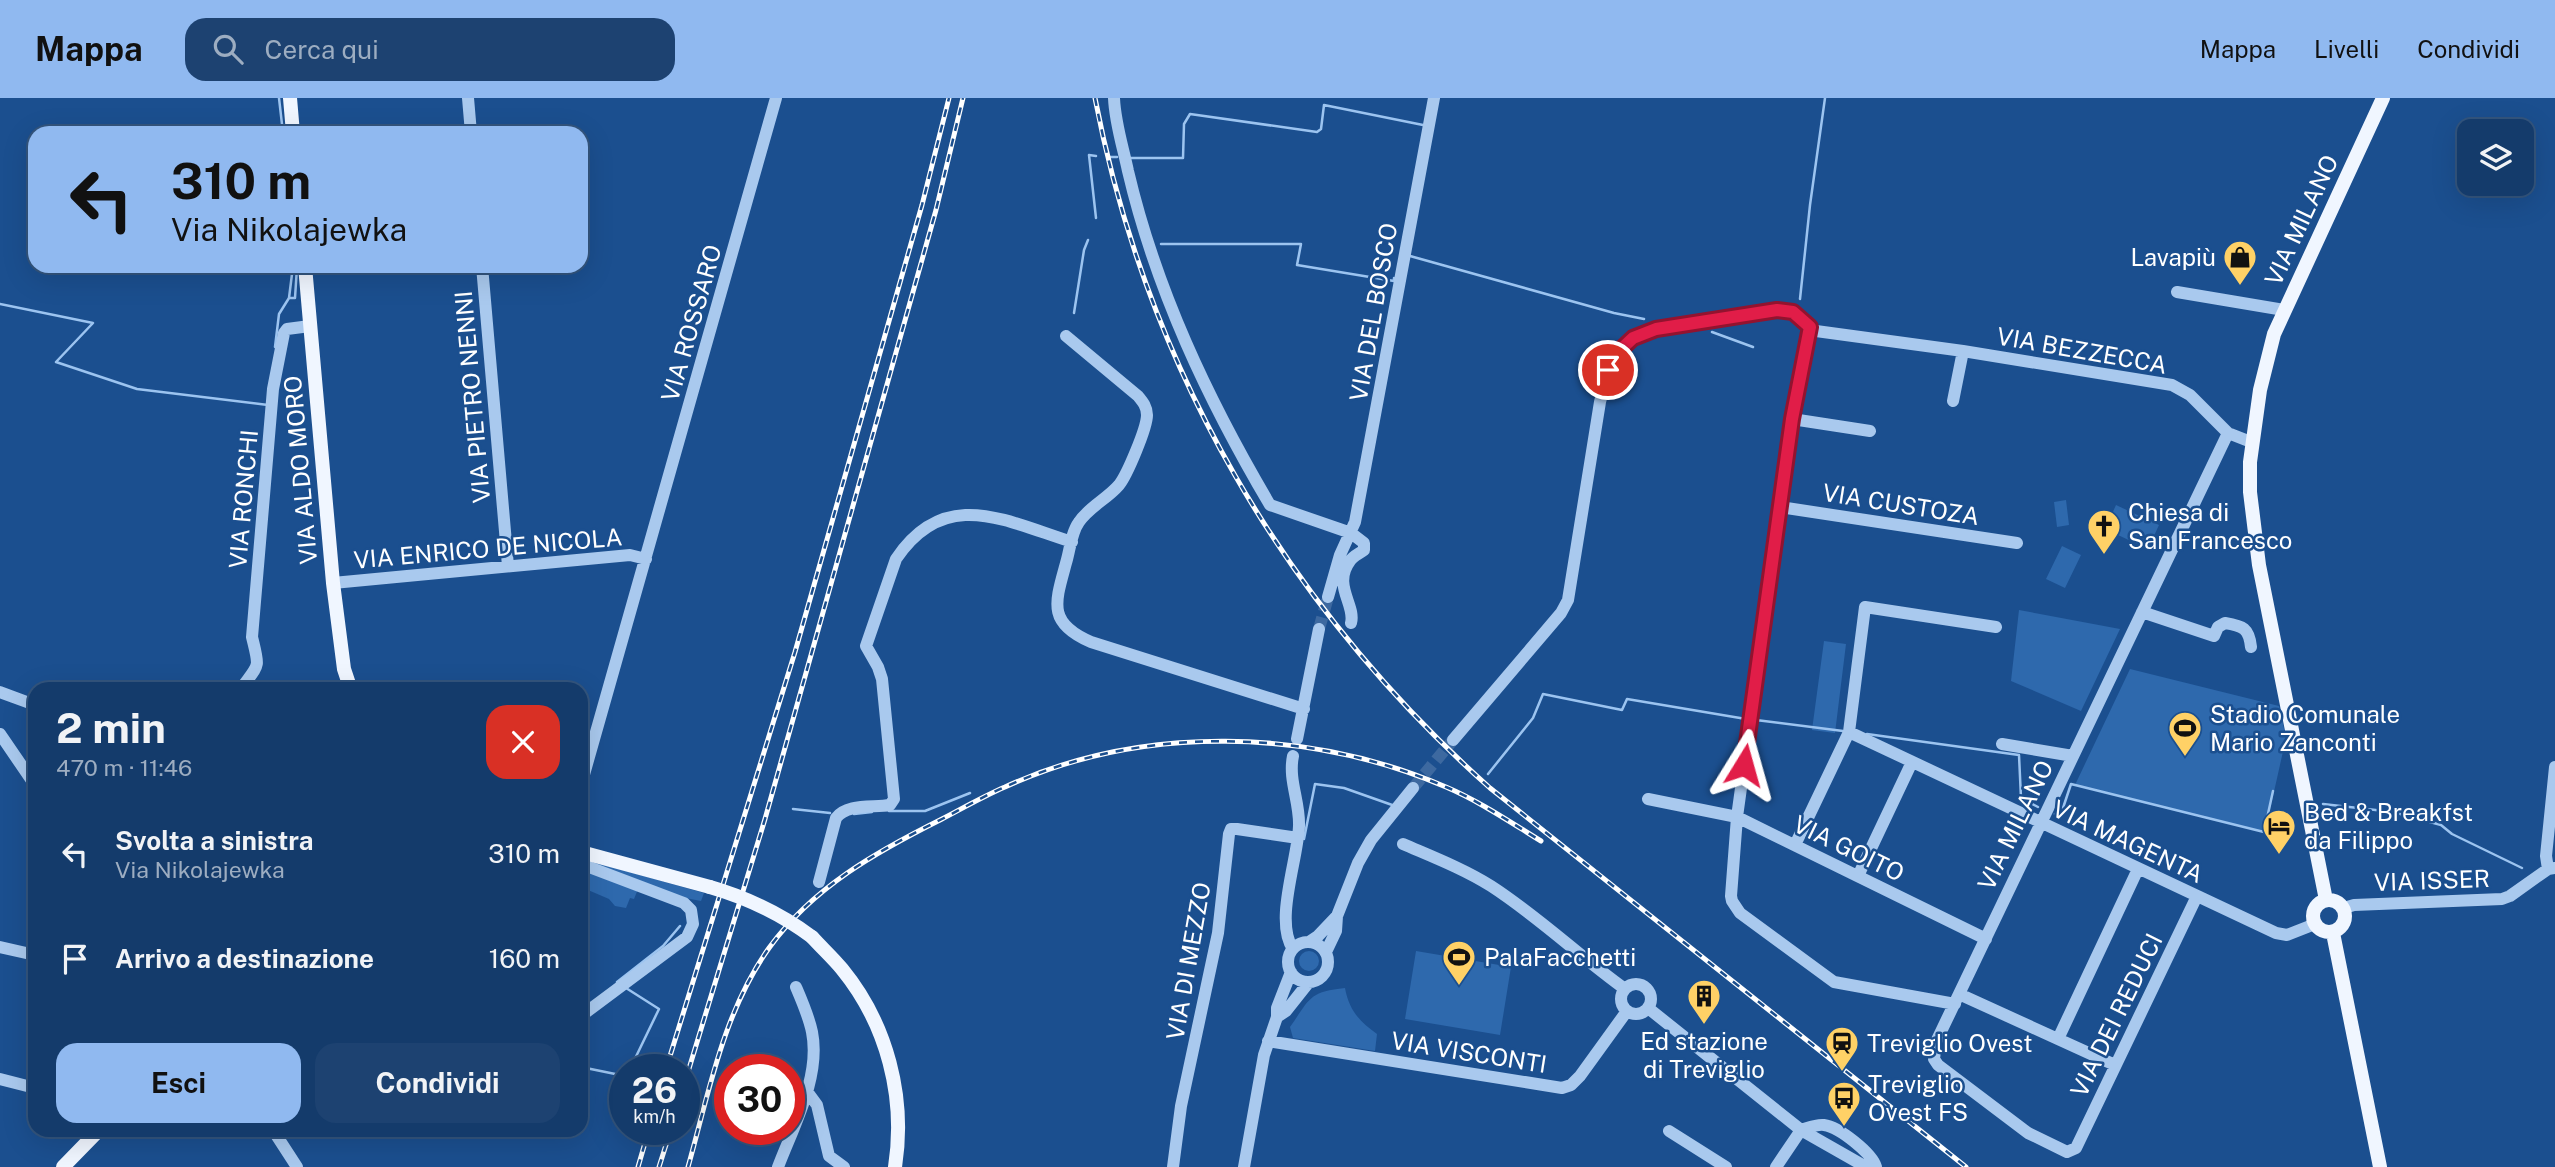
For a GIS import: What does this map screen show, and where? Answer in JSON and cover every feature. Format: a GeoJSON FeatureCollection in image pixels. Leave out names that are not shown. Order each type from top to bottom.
{"type":"FeatureCollection","features":[{"type":"Feature","properties":{"kind":"main road"},"geometry":{"type":"LineString","coordinates":[[290,98],[292,126]]}},
{"type":"Feature","properties":{"kind":"main road","name":"VIA MILANO"},"geometry":{"type":"LineString","coordinates":[[2326,900],[2259,565],[2250,492],[2251,442],[2266,363],[2284,310],[2384,98]]}},
{"type":"Feature","properties":{"kind":"main road","name":"VIA ALDO MORO"},"geometry":{"type":"LineString","coordinates":[[306,273],[333,583],[344,669],[348,682]]}},
{"type":"Feature","properties":{"kind":"main road","name":"VIA ALDO MORO"},"geometry":{"type":"LineString","coordinates":[[341,682],[344,669]]}},
{"type":"Feature","properties":{"kind":"main road"},"geometry":{"type":"LineString","coordinates":[[588,854],[710,887],[759,904],[812,937],[842,968],[856,988],[870,1010],[885,1045],[893,1073],[898,1124],[895,1167]]}},
{"type":"Feature","properties":{"kind":"main road"},"geometry":{"type":"LineString","coordinates":[[2326,900],[2336,901],[2344,908],[2346,918],[2342,928],[2333,933],[2324,932],[2315,924],[2314,911],[2318,904],[2326,900]]}},
{"type":"Feature","properties":{"kind":"main road"},"geometry":{"type":"LineString","coordinates":[[2333,933],[2380,1167]]}},
{"type":"Feature","properties":{"kind":"main road"},"geometry":{"type":"LineString","coordinates":[[63,1167],[92,1137]]}},
{"type":"Feature","properties":{"kind":"street"},"geometry":{"type":"LineString","coordinates":[[468,98],[470,126]]}},
{"type":"Feature","properties":{"kind":"street","name":"VIA ROSSARO"},"geometry":{"type":"LineString","coordinates":[[588,761],[776,98]]}},
{"type":"Feature","properties":{"kind":"street"},"geometry":{"type":"LineString","coordinates":[[1114,98],[1116,122],[1136,204],[1156,268],[1181,334],[1244,460],[1270,505],[1351,533]]}},
{"type":"Feature","properties":{"kind":"street","name":"VIA DEL BOSCO"},"geometry":{"type":"LineString","coordinates":[[1328,597],[1340,555],[1355,522],[1434,98]]}},
{"type":"Feature","properties":{"kind":"street","name":"VIA PIETRO NENNI"},"geometry":{"type":"LineString","coordinates":[[483,273],[509,566]]}},
{"type":"Feature","properties":{"kind":"street"},"geometry":{"type":"LineString","coordinates":[[2177,292],[2284,310]]}},
{"type":"Feature","properties":{"kind":"street"},"geometry":{"type":"LineString","coordinates":[[1453,740],[1561,613],[1568,600],[1600,402],[1608,370],[1616,354],[1633,338],[1656,329],[1777,310],[1793,312],[1816,331],[1963,351]]}},
{"type":"Feature","properties":{"kind":"street"},"geometry":{"type":"LineString","coordinates":[[1808,325],[1792,419],[1737,817],[1731,896],[1734,906],[1835,982],[1957,999],[2115,1065]]}},
{"type":"Feature","properties":{"kind":"street","name":"VIA RONCHI"},"geometry":{"type":"LineString","coordinates":[[246,682],[259,662],[252,637],[273,388],[284,332],[287,329],[310,326]]}},
{"type":"Feature","properties":{"kind":"street"},"geometry":{"type":"LineString","coordinates":[[1066,336],[1138,396],[1144,403],[1147,414],[1123,479],[1082,518],[1072,542],[1056,602],[1063,624],[1074,635],[1091,642],[1304,709]]}},
{"type":"Feature","properties":{"kind":"street","name":"VIA BEZZECCA"},"geometry":{"type":"LineString","coordinates":[[1954,401],[1963,351],[2172,385],[2190,395],[2228,433]]}},
{"type":"Feature","properties":{"kind":"street"},"geometry":{"type":"LineString","coordinates":[[1792,419],[1870,431]]}},
{"type":"Feature","properties":{"kind":"street"},"geometry":{"type":"LineString","coordinates":[[2228,433],[2251,442]]}},
{"type":"Feature","properties":{"kind":"street","name":"VIA MILANO"},"geometry":{"type":"LineString","coordinates":[[2072,1151],[2067,1152],[2028,1133],[1938,1065],[1934,1059],[1936,1042],[2228,433]]}},
{"type":"Feature","properties":{"kind":"street","name":"VIA CUSTOZA"},"geometry":{"type":"LineString","coordinates":[[1780,507],[2017,543]]}},
{"type":"Feature","properties":{"kind":"street"},"geometry":{"type":"LineString","coordinates":[[819,882],[839,813],[846,809],[890,806],[894,799],[882,679],[866,646],[896,559],[903,549],[927,527],[953,516],[972,513],[992,516],[1072,542]]}},
{"type":"Feature","properties":{"kind":"street","name":"VIA DEL BOSCO"},"geometry":{"type":"LineString","coordinates":[[1351,533],[1360,537],[1365,546],[1361,554],[1349,562],[1346,568],[1343,590],[1351,610],[1351,623]]}},
{"type":"Feature","properties":{"kind":"street","name":"VIA ENRICO DE NICOLA"},"geometry":{"type":"LineString","coordinates":[[333,583],[630,555],[646,559]]}},
{"type":"Feature","properties":{"kind":"street"},"geometry":{"type":"LineString","coordinates":[[1794,845],[1849,732],[1865,607],[1996,627]]}},
{"type":"Feature","properties":{"kind":"street"},"geometry":{"type":"LineString","coordinates":[[2142,612],[2214,636],[2218,627],[2225,623],[2244,626],[2249,633],[2250,647]]}},
{"type":"Feature","properties":{"kind":"street"},"geometry":{"type":"LineString","coordinates":[[1297,739],[1319,629]]}},
{"type":"Feature","properties":{"kind":"street"},"geometry":{"type":"LineString","coordinates":[[0,692],[28,702]]}},
{"type":"Feature","properties":{"kind":"street","name":"VIA MAGENTA"},"geometry":{"type":"LineString","coordinates":[[1849,732],[2276,933],[2287,935],[2315,924]]}},
{"type":"Feature","properties":{"kind":"street"},"geometry":{"type":"LineString","coordinates":[[0,734],[28,775]]}},
{"type":"Feature","properties":{"kind":"street"},"geometry":{"type":"LineString","coordinates":[[2002,744],[2073,757]]}},
{"type":"Feature","properties":{"kind":"street"},"geometry":{"type":"LineString","coordinates":[[1293,756],[1291,776],[1299,825],[1286,911],[1287,922],[1302,944]]}},
{"type":"Feature","properties":{"kind":"street"},"geometry":{"type":"LineString","coordinates":[[1857,876],[1912,762]]}},
{"type":"Feature","properties":{"kind":"street"},"geometry":{"type":"LineString","coordinates":[[2552,868],[2546,856],[2555,767]]}},
{"type":"Feature","properties":{"kind":"street"},"geometry":{"type":"LineString","coordinates":[[1326,952],[1336,931],[1337,916],[1358,863],[1371,840],[1413,788]]}},
{"type":"Feature","properties":{"kind":"street","name":"VIA GOITO"},"geometry":{"type":"LineString","coordinates":[[1648,799],[1737,817],[1986,939]]}},
{"type":"Feature","properties":{"kind":"street","name":"VIA DI MEZZO"},"geometry":{"type":"LineString","coordinates":[[1172,1167],[1181,1106],[1218,933],[1228,834],[1231,829],[1237,829],[1298,838]]}},
{"type":"Feature","properties":{"kind":"street"},"geometry":{"type":"LineString","coordinates":[[1404,844],[1446,862],[1490,886],[1522,907],[1625,989]]}},
{"type":"Feature","properties":{"kind":"street"},"geometry":{"type":"LineString","coordinates":[[588,866],[684,903],[691,910],[693,924],[687,937],[588,1011]]}},
{"type":"Feature","properties":{"kind":"street","name":"VIA ISSER"},"geometry":{"type":"LineString","coordinates":[[2344,908],[2354,905],[2502,899],[2511,896],[2552,868]]}},
{"type":"Feature","properties":{"kind":"street"},"geometry":{"type":"LineString","coordinates":[[2058,1039],[2138,869]]}},
{"type":"Feature","properties":{"kind":"street","name":"VIA DEI REDUCI"},"geometry":{"type":"LineString","coordinates":[[2072,1151],[2076,1148],[2197,896]]}},
{"type":"Feature","properties":{"kind":"street"},"geometry":{"type":"LineString","coordinates":[[1244,1167],[1268,1041],[1291,972],[1289,959],[1302,944],[1318,936],[1337,916]]}},
{"type":"Feature","properties":{"kind":"street"},"geometry":{"type":"LineString","coordinates":[[1291,972],[1299,979],[1309,982],[1317,980],[1325,972],[1328,961],[1326,952],[1319,944],[1302,944]]}},
{"type":"Feature","properties":{"kind":"street"},"geometry":{"type":"LineString","coordinates":[[0,947],[28,953]]}},
{"type":"Feature","properties":{"kind":"street"},"geometry":{"type":"LineString","coordinates":[[1278,1017],[1309,982]]}},
{"type":"Feature","properties":{"kind":"street"},"geometry":{"type":"LineString","coordinates":[[1634,984],[1645,987],[1651,997],[1648,1008],[1638,1013],[1628,1011],[1621,1001],[1625,989],[1634,984]]}},
{"type":"Feature","properties":{"kind":"street"},"geometry":{"type":"LineString","coordinates":[[778,1167],[812,1071],[813,1034],[796,986]]}},
{"type":"Feature","properties":{"kind":"street"},"geometry":{"type":"LineString","coordinates":[[1648,1008],[1801,1130],[1866,1167]]}},
{"type":"Feature","properties":{"kind":"street","name":"VIA VISCONTI"},"geometry":{"type":"LineString","coordinates":[[1268,1041],[1562,1088],[1571,1085],[1580,1076],[1628,1011]]}},
{"type":"Feature","properties":{"kind":"street"},"geometry":{"type":"LineString","coordinates":[[0,1079],[28,1086]]}},
{"type":"Feature","properties":{"kind":"street"},"geometry":{"type":"LineString","coordinates":[[806,1090],[817,1105],[830,1156],[844,1167]]}},
{"type":"Feature","properties":{"kind":"street"},"geometry":{"type":"LineString","coordinates":[[1776,1167],[1801,1130],[1820,1125],[1829,1126],[1874,1158],[1876,1167]]}},
{"type":"Feature","properties":{"kind":"street"},"geometry":{"type":"LineString","coordinates":[[1821,1139],[1823,1129],[1829,1126]]}},
{"type":"Feature","properties":{"kind":"street"},"geometry":{"type":"LineString","coordinates":[[1669,1131],[1726,1167]]}},
{"type":"Feature","properties":{"kind":"street"},"geometry":{"type":"LineString","coordinates":[[278,1137],[297,1167]]}},
{"type":"Feature","properties":{"kind":"shaded area"},"geometry":{"type":"Polygon","coordinates":[[[2066,500],[2069,525],[2057,527],[2054,502],[2066,500]]]}},
{"type":"Feature","properties":{"kind":"shaded area"},"geometry":{"type":"Polygon","coordinates":[[[2116,505],[2159,525],[2148,549],[2105,529],[2116,505]]]}},
{"type":"Feature","properties":{"kind":"shaded area"},"geometry":{"type":"Polygon","coordinates":[[[2062,546],[2081,555],[2065,588],[2046,579],[2062,546]]]}},
{"type":"Feature","properties":{"kind":"shaded area"},"geometry":{"type":"Polygon","coordinates":[[[2019,610],[2120,629],[2081,711],[2011,681],[2019,610]]]}},
{"type":"Feature","properties":{"kind":"shaded area"},"geometry":{"type":"Polygon","coordinates":[[[1824,641],[1846,644],[1835,733],[1812,730],[1824,641]]]}},
{"type":"Feature","properties":{"kind":"shaded area","name":"Stadio Comunale Mario Zanconti"},"geometry":{"type":"Polygon","coordinates":[[[2130,669],[2279,706],[2286,738],[2265,832],[2075,785],[2130,669]]]}},
{"type":"Feature","properties":{"kind":"shaded area"},"geometry":{"type":"Polygon","coordinates":[[[588,860],[704,893],[701,901],[638,889],[626,908],[615,906],[609,899],[588,890],[588,860]]]}},
{"type":"Feature","properties":{"kind":"shaded area"},"geometry":{"type":"Polygon","coordinates":[[[1309,951],[1316,954],[1319,961],[1316,968],[1309,971],[1302,968],[1299,961],[1302,954],[1309,951]]]}},
{"type":"Feature","properties":{"kind":"shaded area","name":"PalaFacchetti"},"geometry":{"type":"Polygon","coordinates":[[[1416,951],[1511,967],[1500,1035],[1405,1019],[1416,951]]]}},
{"type":"Feature","properties":{"kind":"shaded area"},"geometry":{"type":"Polygon","coordinates":[[[1345,988],[1349,1003],[1356,1014],[1377,1034],[1375,1051],[1293,1038],[1290,1027],[1311,998],[1345,988]]]}},
{"type":"Feature","properties":{"kind":"waterway"},"geometry":{"type":"LineString","coordinates":[[279,98],[282,126]]}},
{"type":"Feature","properties":{"kind":"waterway"},"geometry":{"type":"LineString","coordinates":[[1800,299],[1825,98]]}},
{"type":"Feature","properties":{"kind":"waterway"},"geometry":{"type":"LineString","coordinates":[[1130,158],[1183,158],[1184,124],[1190,114],[1317,132],[1321,129],[1324,105],[1423,125]]}},
{"type":"Feature","properties":{"kind":"waterway"},"geometry":{"type":"LineString","coordinates":[[1096,156],[1089,155],[1096,218]]}},
{"type":"Feature","properties":{"kind":"waterway"},"geometry":{"type":"LineString","coordinates":[[1110,157],[1117,157]]}},
{"type":"Feature","properties":{"kind":"waterway"},"geometry":{"type":"LineString","coordinates":[[1074,313],[1088,240]]}},
{"type":"Feature","properties":{"kind":"waterway"},"geometry":{"type":"LineString","coordinates":[[1161,244],[1301,244],[1297,265],[1394,281],[1394,278]]}},
{"type":"Feature","properties":{"kind":"waterway"},"geometry":{"type":"LineString","coordinates":[[1410,256],[1644,319]]}},
{"type":"Feature","properties":{"kind":"waterway"},"geometry":{"type":"LineString","coordinates":[[275,347],[279,314],[289,298],[292,273]]}},
{"type":"Feature","properties":{"kind":"waterway"},"geometry":{"type":"LineString","coordinates":[[289,298],[295,298],[297,273]]}},
{"type":"Feature","properties":{"kind":"waterway"},"geometry":{"type":"LineString","coordinates":[[0,304],[93,323],[56,362],[137,389],[268,405]]}},
{"type":"Feature","properties":{"kind":"waterway"},"geometry":{"type":"LineString","coordinates":[[1712,332],[1753,347]]}},
{"type":"Feature","properties":{"kind":"waterway"},"geometry":{"type":"LineString","coordinates":[[1488,774],[1533,718],[1543,694],[1622,710],[1627,699],[1746,719]]}},
{"type":"Feature","properties":{"kind":"waterway"},"geometry":{"type":"LineString","coordinates":[[1756,720],[1843,731]]}},
{"type":"Feature","properties":{"kind":"waterway"},"geometry":{"type":"LineString","coordinates":[[1867,734],[2019,755],[2021,798],[2038,807]]}},
{"type":"Feature","properties":{"kind":"waterway"},"geometry":{"type":"LineString","coordinates":[[1304,839],[1315,784],[1344,788],[1395,806]]}},
{"type":"Feature","properties":{"kind":"waterway"},"geometry":{"type":"LineString","coordinates":[[2055,814],[2060,817],[2071,784],[2264,832],[2273,791]]}},
{"type":"Feature","properties":{"kind":"waterway"},"geometry":{"type":"LineString","coordinates":[[889,811],[925,811],[970,793]]}},
{"type":"Feature","properties":{"kind":"waterway"},"geometry":{"type":"LineString","coordinates":[[2323,804],[2393,812],[2441,825],[2452,834],[2522,868]]}},
{"type":"Feature","properties":{"kind":"waterway"},"geometry":{"type":"LineString","coordinates":[[793,809],[830,813]]}},
{"type":"Feature","properties":{"kind":"waterway"},"geometry":{"type":"LineString","coordinates":[[854,814],[872,812]]}},
{"type":"Feature","properties":{"kind":"waterway"},"geometry":{"type":"LineString","coordinates":[[617,982],[663,946],[680,926]]}},
{"type":"Feature","properties":{"kind":"waterway"},"geometry":{"type":"LineString","coordinates":[[626,988],[659,1009],[637,1054]]}},
{"type":"Feature","properties":{"kind":"waterway"},"geometry":{"type":"LineString","coordinates":[[588,1068],[609,1073]]}},
{"type":"Feature","properties":{"kind":"tunnel"},"geometry":{"type":"LineString","coordinates":[[1319,629],[1328,597]]}},
{"type":"Feature","properties":{"kind":"tunnel"},"geometry":{"type":"LineString","coordinates":[[1413,788],[1453,740]]}},
{"type":"Feature","properties":{"kind":"railway"},"geometry":{"type":"LineString","coordinates":[[671,1054],[795,652],[922,205],[949,98]]}},
{"type":"Feature","properties":{"kind":"railway"},"geometry":{"type":"LineString","coordinates":[[693,1054],[765,819],[936,210],[963,98]]}},
{"type":"Feature","properties":{"kind":"railway"},"geometry":{"type":"LineString","coordinates":[[1095,98],[1118,198],[1150,294],[1189,387],[1235,476],[1289,560],[1349,641],[1416,717],[1490,788],[1966,1167]]}},
{"type":"Feature","properties":{"kind":"railway"},"geometry":{"type":"LineString","coordinates":[[688,1167],[729,1026],[753,973],[786,926],[826,889],[870,858],[989,794],[1058,766],[1112,752],[1169,744],[1226,741],[1282,744],[1339,753],[1393,767],[1446,787],[1482,805],[1541,841]]}},
{"type":"Feature","properties":{"kind":"railway"},"geometry":{"type":"LineString","coordinates":[[638,1167],[644,1145]]}},
{"type":"Feature","properties":{"kind":"railway"},"geometry":{"type":"LineString","coordinates":[[659,1167],[666,1145]]}},
{"type":"Feature","properties":{"kind":"place","name":"Lavapiù"},"geometry":{"type":"Point","coordinates":[2240,287]}},
{"type":"Feature","properties":{"kind":"place","name":"Chiesa di San Francesco"},"geometry":{"type":"Point","coordinates":[2104,556]}},
{"type":"Feature","properties":{"kind":"place","name":"Stadio Comunale Mario Zanconti"},"geometry":{"type":"Point","coordinates":[2185,758]}},
{"type":"Feature","properties":{"kind":"place","name":"Bed & Breakfst da Filippo"},"geometry":{"type":"Point","coordinates":[2279,856]}},
{"type":"Feature","properties":{"kind":"place","name":"PalaFacchetti"},"geometry":{"type":"Point","coordinates":[1459,987]}},
{"type":"Feature","properties":{"kind":"place","name":"Ed stazione di Treviglio"},"geometry":{"type":"Point","coordinates":[1704,1026]}},
{"type":"Feature","properties":{"kind":"place","name":"Treviglio Ovest"},"geometry":{"type":"Point","coordinates":[1842,1073]}},
{"type":"Feature","properties":{"kind":"place","name":"Treviglio Ovest FS"},"geometry":{"type":"Point","coordinates":[1844,1128]}},
{"type":"Feature","properties":{"kind":"route"},"geometry":{"type":"LineString","coordinates":[[1608,370],[1616,354],[1633,338],[1656,329],[1777,310],[1793,312],[1810,327],[1792,419],[1744,765]]}}]}
